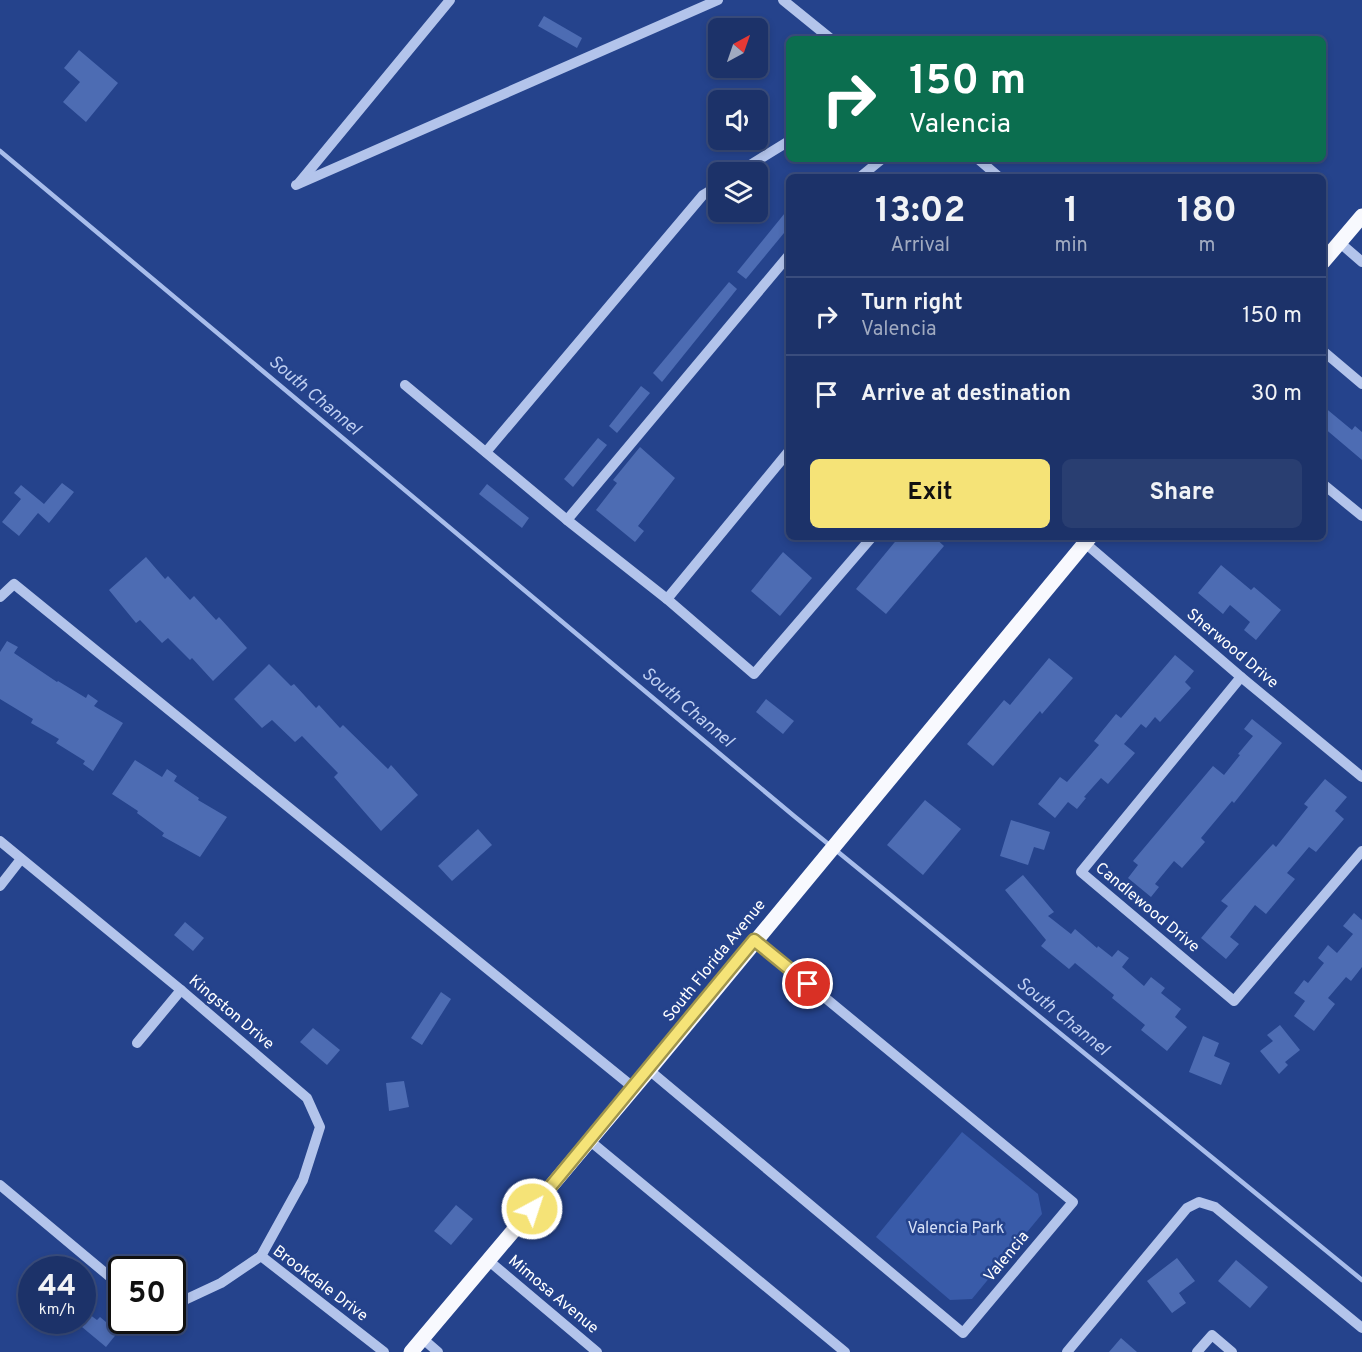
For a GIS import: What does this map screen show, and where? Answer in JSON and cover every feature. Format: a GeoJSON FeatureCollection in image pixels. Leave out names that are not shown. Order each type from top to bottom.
{"type":"FeatureCollection","features":[{"type":"Feature","properties":{"kind":"main road"},"geometry":{"type":"LineString","coordinates":[[1326,258],[1362,216]]}},
{"type":"Feature","properties":{"kind":"main road","name":"South Florida Avenue"},"geometry":{"type":"LineString","coordinates":[[411,1352],[590,1141],[754,940],[1088,540]]}},
{"type":"Feature","properties":{"kind":"street"},"geometry":{"type":"LineString","coordinates":[[450,0],[296,185],[718,0]]}},
{"type":"Feature","properties":{"kind":"street"},"geometry":{"type":"LineString","coordinates":[[783,0],[827,36]]}},
{"type":"Feature","properties":{"kind":"street"},"geometry":{"type":"LineString","coordinates":[[755,162],[786,143]]}},
{"type":"Feature","properties":{"kind":"street"},"geometry":{"type":"LineString","coordinates":[[864,174],[878,162]]}},
{"type":"Feature","properties":{"kind":"street"},"geometry":{"type":"LineString","coordinates":[[982,162],[996,174]]}},
{"type":"Feature","properties":{"kind":"street"},"geometry":{"type":"LineString","coordinates":[[486,452],[703,195],[708,192]]}},
{"type":"Feature","properties":{"kind":"street"},"geometry":{"type":"LineString","coordinates":[[1339,242],[1362,262]]}},
{"type":"Feature","properties":{"kind":"street"},"geometry":{"type":"LineString","coordinates":[[567,520],[786,259]]}},
{"type":"Feature","properties":{"kind":"street"},"geometry":{"type":"LineString","coordinates":[[1326,354],[1362,384]]}},
{"type":"Feature","properties":{"kind":"street"},"geometry":{"type":"LineString","coordinates":[[405,385],[567,520],[667,599],[754,674],[869,540]]}},
{"type":"Feature","properties":{"kind":"street"},"geometry":{"type":"LineString","coordinates":[[667,599],[786,455]]}},
{"type":"Feature","properties":{"kind":"street"},"geometry":{"type":"LineString","coordinates":[[1326,486],[1362,516]]}},
{"type":"Feature","properties":{"kind":"street","name":"Sherwood Drive"},"geometry":{"type":"LineString","coordinates":[[1088,540],[1241,677],[1362,777]]}},
{"type":"Feature","properties":{"kind":"street"},"geometry":{"type":"LineString","coordinates":[[0,597],[14,584],[634,1088]]}},
{"type":"Feature","properties":{"kind":"street","name":"Candlewood Drive"},"geometry":{"type":"LineString","coordinates":[[1241,677],[1081,872],[1234,1001],[1362,851]]}},
{"type":"Feature","properties":{"kind":"street","name":"Kingston Drive"},"geometry":{"type":"LineString","coordinates":[[0,841],[181,990],[307,1098],[320,1127],[303,1180],[261,1256]]}},
{"type":"Feature","properties":{"kind":"street"},"geometry":{"type":"LineString","coordinates":[[0,886],[21,858]]}},
{"type":"Feature","properties":{"kind":"street","name":"Valencia"},"geometry":{"type":"LineString","coordinates":[[649,1070],[963,1333],[1073,1202],[754,940]]}},
{"type":"Feature","properties":{"kind":"street"},"geometry":{"type":"LineString","coordinates":[[136,1043],[181,990]]}},
{"type":"Feature","properties":{"kind":"street"},"geometry":{"type":"LineString","coordinates":[[590,1141],[844,1352]]}},
{"type":"Feature","properties":{"kind":"street"},"geometry":{"type":"LineString","coordinates":[[0,1185],[108,1275]]}},
{"type":"Feature","properties":{"kind":"street"},"geometry":{"type":"LineString","coordinates":[[1067,1352],[1187,1208],[1199,1202],[1215,1207],[1362,1328]]}},
{"type":"Feature","properties":{"kind":"street","name":"Brookdale Drive"},"geometry":{"type":"LineString","coordinates":[[186,1299],[221,1283],[261,1256],[384,1352]]}},
{"type":"Feature","properties":{"kind":"street","name":"Mimosa Avenue"},"geometry":{"type":"LineString","coordinates":[[489,1261],[597,1352]]}},
{"type":"Feature","properties":{"kind":"street"},"geometry":{"type":"LineString","coordinates":[[1197,1352],[1212,1335],[1232,1352]]}},
{"type":"Feature","properties":{"kind":"street"},"geometry":{"type":"LineString","coordinates":[[423,1339],[438,1352]]}},
{"type":"Feature","properties":{"kind":"green space","name":"Valencia Park"},"geometry":{"type":"Polygon","coordinates":[[[962,1132],[1038,1194],[1042,1214],[972,1299],[950,1300],[876,1237],[962,1132]]]}},
{"type":"Feature","properties":{"kind":"building"},"geometry":{"type":"Polygon","coordinates":[[[544,16],[582,38],[577,48],[538,26],[544,16]]]}},
{"type":"Feature","properties":{"kind":"building"},"geometry":{"type":"Polygon","coordinates":[[[79,50],[118,83],[86,122],[63,102],[80,82],[64,68],[79,50]]]}},
{"type":"Feature","properties":{"kind":"building"},"geometry":{"type":"Polygon","coordinates":[[[786,212],[786,231],[746,279],[737,272],[786,212]]]}},
{"type":"Feature","properties":{"kind":"building"},"geometry":{"type":"Polygon","coordinates":[[[729,282],[737,289],[662,382],[653,373],[729,282]]]}},
{"type":"Feature","properties":{"kind":"building"},"geometry":{"type":"Polygon","coordinates":[[[641,386],[650,393],[617,433],[609,426],[641,386]]]}},
{"type":"Feature","properties":{"kind":"building"},"geometry":{"type":"Polygon","coordinates":[[[1326,408],[1352,430],[1355,426],[1362,432],[1362,460],[1326,430],[1326,408]]]}},
{"type":"Feature","properties":{"kind":"building"},"geometry":{"type":"Polygon","coordinates":[[[598,438],[607,445],[573,487],[564,479],[598,438]]]}},
{"type":"Feature","properties":{"kind":"building"},"geometry":{"type":"Polygon","coordinates":[[[640,447],[675,478],[638,526],[644,531],[635,542],[596,510],[617,483],[613,480],[640,447]]]}},
{"type":"Feature","properties":{"kind":"building"},"geometry":{"type":"Polygon","coordinates":[[[62,483],[74,492],[49,523],[38,513],[19,536],[2,522],[21,499],[14,493],[21,485],[44,504],[62,483]]]}},
{"type":"Feature","properties":{"kind":"building"},"geometry":{"type":"Polygon","coordinates":[[[487,484],[529,518],[522,528],[479,494],[487,484]]]}},
{"type":"Feature","properties":{"kind":"building"},"geometry":{"type":"Polygon","coordinates":[[[897,540],[937,540],[944,546],[886,614],[856,589],[897,540]]]}},
{"type":"Feature","properties":{"kind":"building"},"geometry":{"type":"Polygon","coordinates":[[[783,552],[812,578],[780,616],[751,591],[783,552]]]}},
{"type":"Feature","properties":{"kind":"building"},"geometry":{"type":"Polygon","coordinates":[[[146,557],[165,579],[168,576],[190,600],[194,596],[216,620],[219,617],[247,648],[213,681],[192,658],[190,660],[168,638],[162,643],[140,620],[136,623],[109,590],[146,557]]]}},
{"type":"Feature","properties":{"kind":"building"},"geometry":{"type":"Polygon","coordinates":[[[1221,565],[1251,590],[1254,587],[1281,610],[1256,640],[1244,630],[1250,622],[1230,605],[1223,614],[1198,593],[1221,565]]]}},
{"type":"Feature","properties":{"kind":"building"},"geometry":{"type":"Polygon","coordinates":[[[7,641],[18,647],[14,653],[57,682],[86,698],[88,694],[98,701],[94,706],[123,723],[93,771],[83,764],[85,761],[56,743],[59,739],[31,723],[33,719],[0,699],[0,652],[7,641]]]}},
{"type":"Feature","properties":{"kind":"building"},"geometry":{"type":"Polygon","coordinates":[[[1175,655],[1194,671],[1185,682],[1191,688],[1160,722],[1155,717],[1146,728],[1141,724],[1124,744],[1135,753],[1108,784],[1101,778],[1084,797],[1086,798],[1077,809],[1068,802],[1055,818],[1038,804],[1060,777],[1067,782],[1099,745],[1094,741],[1116,714],[1121,718],[1175,655]]]}},
{"type":"Feature","properties":{"kind":"building"},"geometry":{"type":"Polygon","coordinates":[[[1049,658],[1073,678],[1042,714],[1040,711],[993,766],[967,744],[1004,700],[1010,705],[1049,658]]]}},
{"type":"Feature","properties":{"kind":"building"},"geometry":{"type":"Polygon","coordinates":[[[269,664],[291,686],[294,684],[316,708],[319,705],[340,728],[343,725],[388,769],[391,765],[418,795],[381,831],[334,777],[338,773],[302,736],[295,742],[272,720],[262,728],[234,699],[269,664]]]}},
{"type":"Feature","properties":{"kind":"building"},"geometry":{"type":"Polygon","coordinates":[[[766,699],[794,721],[783,734],[756,712],[766,699]]]}},
{"type":"Feature","properties":{"kind":"building"},"geometry":{"type":"Polygon","coordinates":[[[1252,719],[1282,743],[1234,803],[1232,801],[1201,838],[1205,842],[1182,868],[1174,861],[1155,884],[1159,887],[1151,897],[1128,878],[1138,865],[1133,861],[1213,766],[1224,775],[1253,736],[1244,729],[1252,719]]]}},
{"type":"Feature","properties":{"kind":"building"},"geometry":{"type":"Polygon","coordinates":[[[135,760],[162,777],[167,769],[177,776],[174,781],[199,798],[198,800],[227,817],[200,857],[162,836],[164,833],[137,813],[138,811],[112,794],[135,760]]]}},
{"type":"Feature","properties":{"kind":"building"},"geometry":{"type":"Polygon","coordinates":[[[1325,779],[1347,797],[1335,811],[1344,819],[1316,852],[1309,847],[1287,873],[1295,879],[1266,914],[1255,905],[1230,937],[1239,944],[1226,959],[1201,938],[1228,906],[1221,901],[1273,844],[1276,847],[1308,807],[1304,804],[1325,779]]]}},
{"type":"Feature","properties":{"kind":"building"},"geometry":{"type":"Polygon","coordinates":[[[925,800],[961,829],[923,875],[887,845],[925,800]]]}},
{"type":"Feature","properties":{"kind":"building"},"geometry":{"type":"Polygon","coordinates":[[[1011,820],[1050,832],[1044,850],[1034,847],[1028,865],[1000,856],[1011,820]]]}},
{"type":"Feature","properties":{"kind":"building"},"geometry":{"type":"Polygon","coordinates":[[[478,829],[492,845],[452,881],[438,866],[478,829]]]}},
{"type":"Feature","properties":{"kind":"building"},"geometry":{"type":"Polygon","coordinates":[[[1023,875],[1054,912],[1048,916],[1071,934],[1075,929],[1097,948],[1098,946],[1112,957],[1118,950],[1129,958],[1122,967],[1144,986],[1151,977],[1165,988],[1161,993],[1181,1009],[1175,1017],[1187,1027],[1167,1051],[1141,1030],[1145,1025],[1112,998],[1114,995],[1075,963],[1069,969],[1041,946],[1046,940],[1005,890],[1023,875]]]}},
{"type":"Feature","properties":{"kind":"building"},"geometry":{"type":"Polygon","coordinates":[[[1354,913],[1362,920],[1362,967],[1351,981],[1346,977],[1328,998],[1335,1004],[1314,1031],[1294,1016],[1305,1001],[1294,993],[1304,980],[1308,983],[1324,963],[1318,958],[1328,945],[1337,953],[1353,934],[1343,926],[1354,913]]]}},
{"type":"Feature","properties":{"kind":"building"},"geometry":{"type":"Polygon","coordinates":[[[185,922],[204,938],[193,951],[174,935],[185,922]]]}},
{"type":"Feature","properties":{"kind":"building"},"geometry":{"type":"Polygon","coordinates":[[[441,992],[451,999],[422,1045],[411,1038],[441,992]]]}},
{"type":"Feature","properties":{"kind":"building"},"geometry":{"type":"Polygon","coordinates":[[[1280,1025],[1300,1050],[1285,1062],[1288,1065],[1279,1074],[1260,1051],[1273,1041],[1267,1035],[1280,1025]]]}},
{"type":"Feature","properties":{"kind":"building"},"geometry":{"type":"Polygon","coordinates":[[[313,1028],[340,1050],[327,1065],[300,1042],[313,1028]]]}},
{"type":"Feature","properties":{"kind":"building"},"geometry":{"type":"Polygon","coordinates":[[[1203,1036],[1219,1043],[1214,1056],[1230,1063],[1221,1085],[1189,1072],[1203,1036]]]}},
{"type":"Feature","properties":{"kind":"building"},"geometry":{"type":"Polygon","coordinates":[[[404,1081],[409,1107],[389,1111],[386,1083],[404,1081]]]}},
{"type":"Feature","properties":{"kind":"building"},"geometry":{"type":"Polygon","coordinates":[[[456,1205],[473,1219],[451,1245],[434,1231],[456,1205]]]}},
{"type":"Feature","properties":{"kind":"building"},"geometry":{"type":"Polygon","coordinates":[[[1177,1258],[1195,1281],[1179,1293],[1186,1303],[1172,1313],[1147,1281],[1177,1258]]]}},
{"type":"Feature","properties":{"kind":"building"},"geometry":{"type":"Polygon","coordinates":[[[1236,1260],[1268,1287],[1250,1308],[1218,1281],[1236,1260]]]}},
{"type":"Feature","properties":{"kind":"building"},"geometry":{"type":"Polygon","coordinates":[[[100,1317],[108,1324],[108,1334],[116,1334],[106,1347],[90,1334],[96,1334],[96,1319],[100,1317]]]}},
{"type":"Feature","properties":{"kind":"building"},"geometry":{"type":"Polygon","coordinates":[[[1121,1338],[1137,1352],[1109,1352],[1121,1338]]]}},
{"type":"Feature","properties":{"kind":"waterway","name":"South Channel"},"geometry":{"type":"LineString","coordinates":[[0,151],[794,816],[1362,1280]]}},
{"type":"Feature","properties":{"kind":"route"},"geometry":{"type":"LineString","coordinates":[[532,1209],[754,940],[808,984]]}}]}
